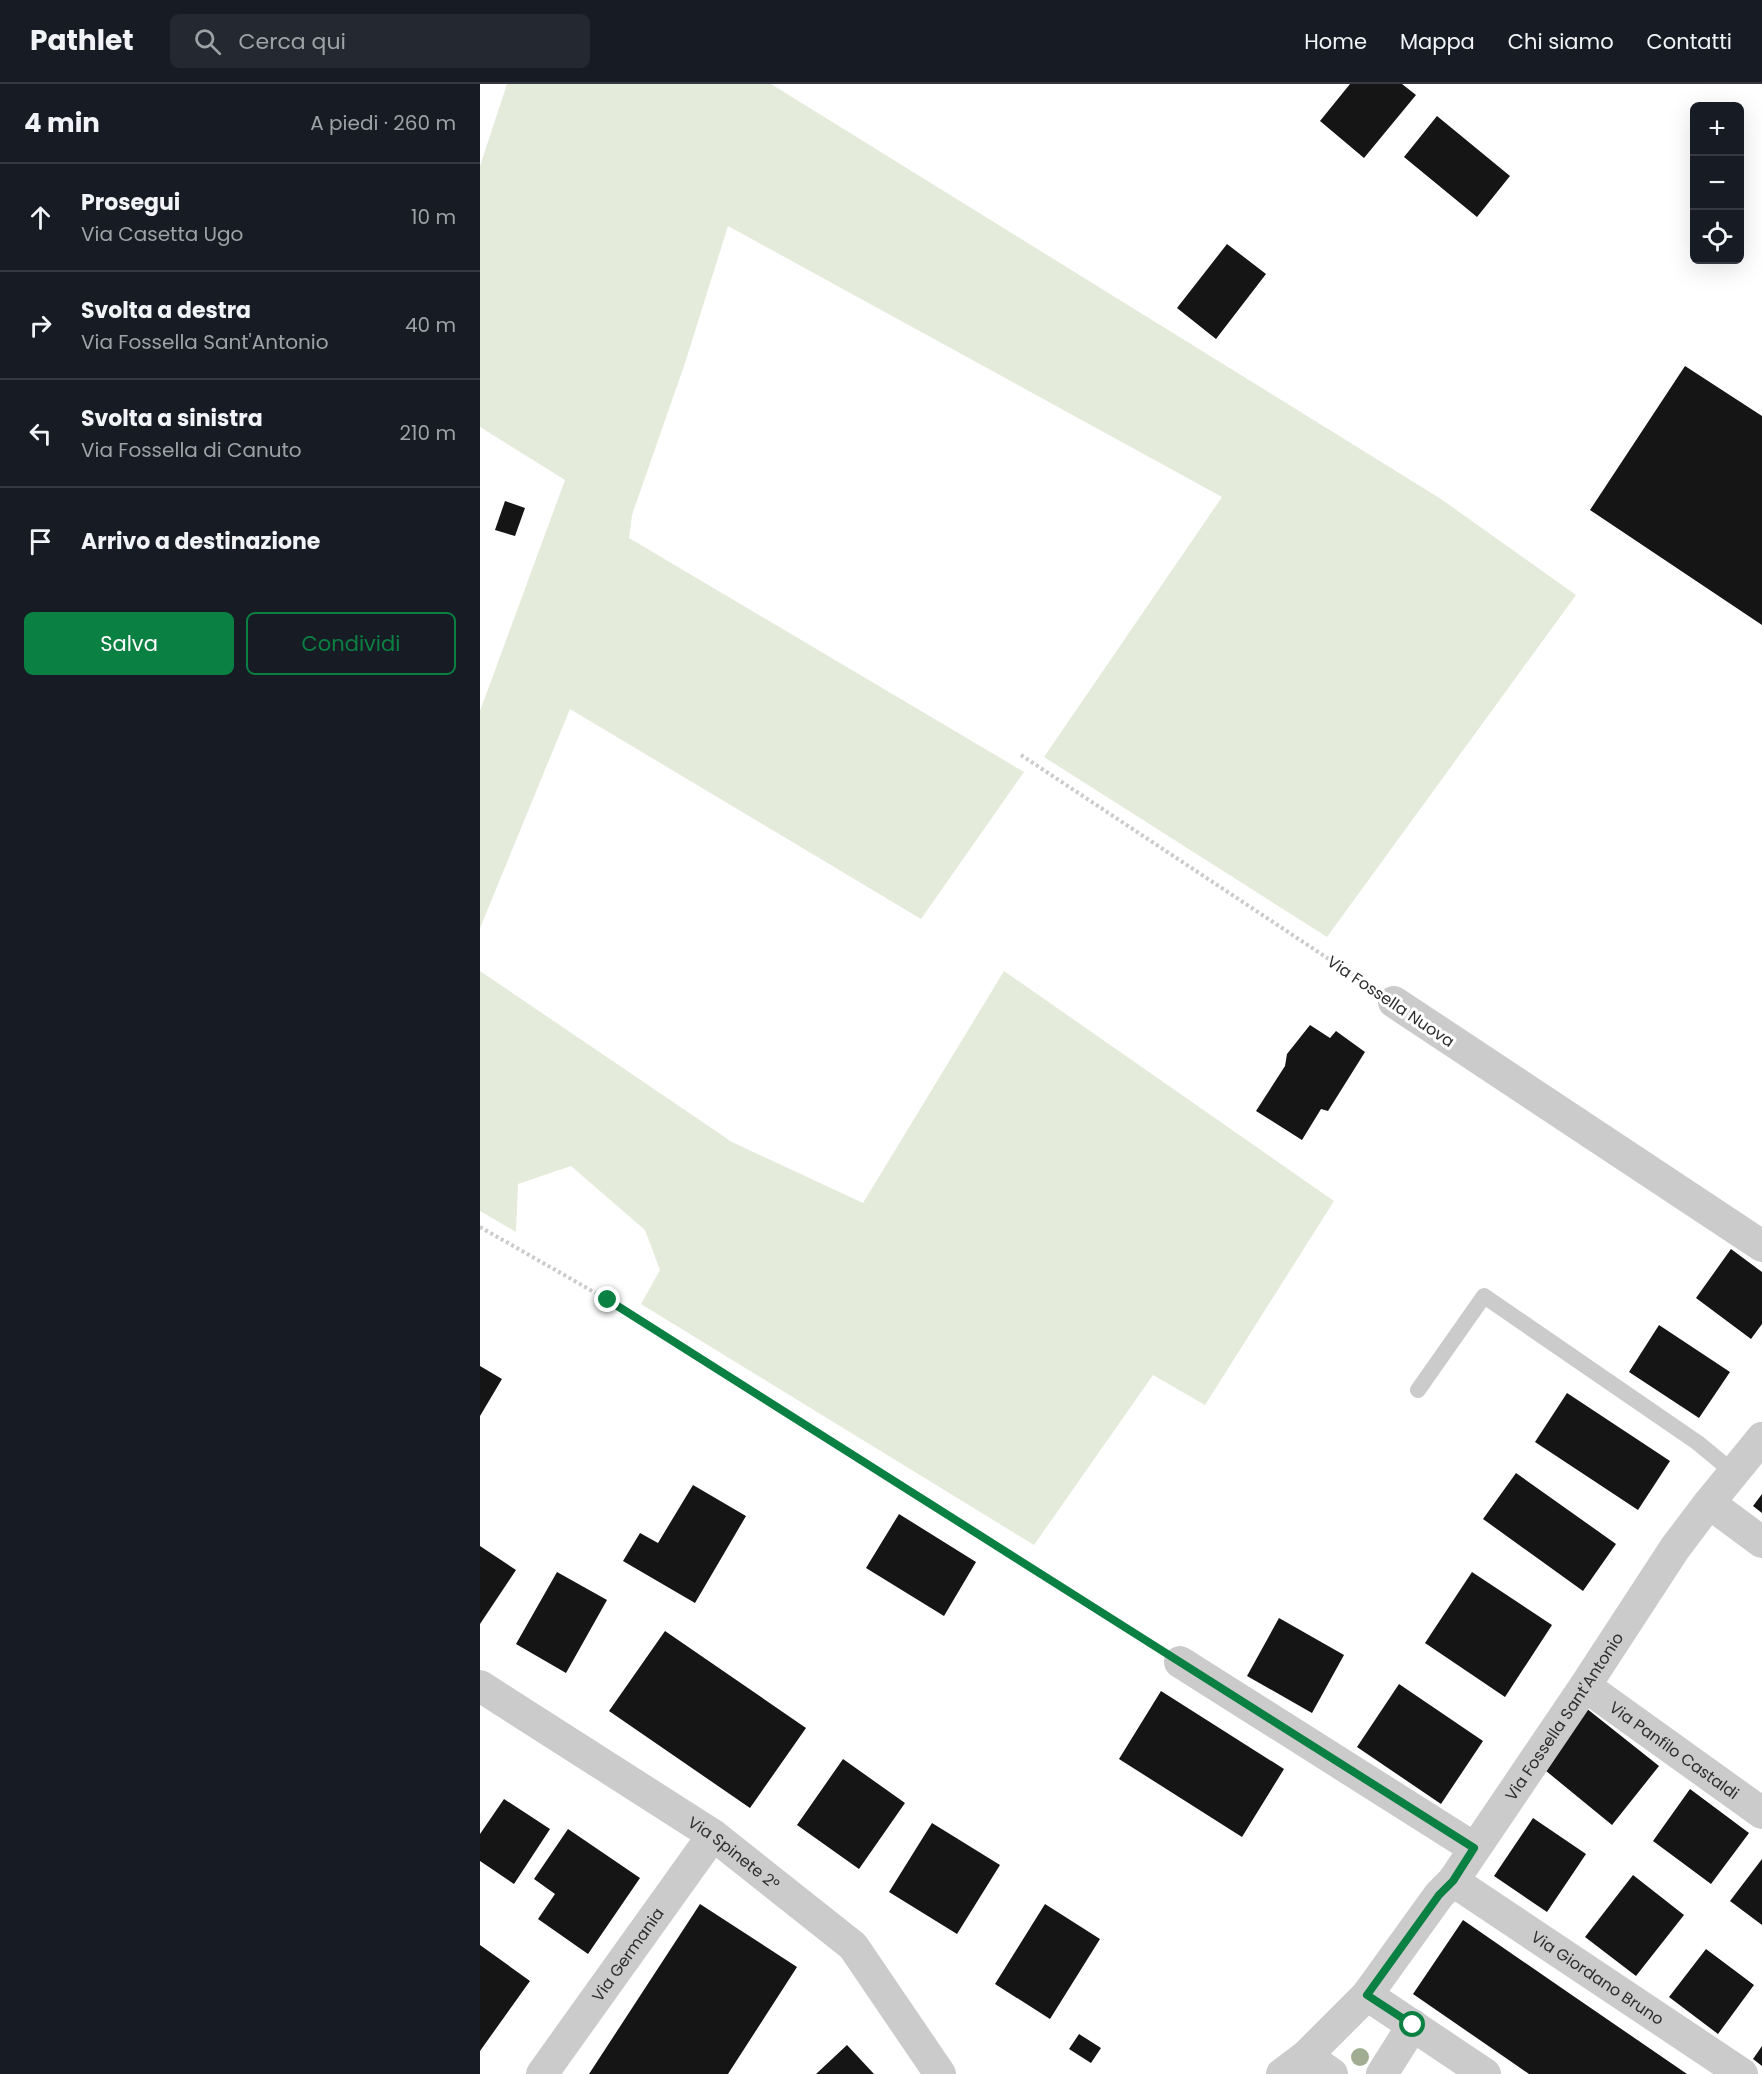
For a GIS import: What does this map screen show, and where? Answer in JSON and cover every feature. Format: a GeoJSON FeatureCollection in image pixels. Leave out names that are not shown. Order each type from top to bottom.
{"type":"FeatureCollection","features":[{"type":"Feature","properties":{"kind":"street","name":"Via Fossella Nuova"},"geometry":{"type":"LineString","coordinates":[[1394,1002],[1762,1246]]}},
{"type":"Feature","properties":{"kind":"street","name":"Via Fossella Sant'Antonio"},"geometry":{"type":"LineString","coordinates":[[1294,2065],[1367,1995],[1439,1895],[1453,1881],[1676,1548],[1733,1472],[1762,1438]]}},
{"type":"Feature","properties":{"kind":"street"},"geometry":{"type":"LineString","coordinates":[[1709,1503],[1762,1542]]}},
{"type":"Feature","properties":{"kind":"street"},"geometry":{"type":"LineString","coordinates":[[1180,1662],[1474,1848]]}},
{"type":"Feature","properties":{"kind":"street","name":"Via Spinete 2°"},"geometry":{"type":"LineString","coordinates":[[480,1686],[713,1835],[853,1946],[940,2074]]}},
{"type":"Feature","properties":{"kind":"street","name":"Via Panfilo Castaldi"},"geometry":{"type":"LineString","coordinates":[[1585,1686],[1762,1813]]}},
{"type":"Feature","properties":{"kind":"street","name":"Via Germania"},"geometry":{"type":"LineString","coordinates":[[542,2074],[713,1835]]}},
{"type":"Feature","properties":{"kind":"street","name":"Via Giordano Bruno"},"geometry":{"type":"LineString","coordinates":[[1453,1881],[1729,2070]]}},
{"type":"Feature","properties":{"kind":"street"},"geometry":{"type":"LineString","coordinates":[[1367,1995],[1485,2074]]}},
{"type":"Feature","properties":{"kind":"street"},"geometry":{"type":"LineString","coordinates":[[1382,2074],[1413,2025]]}},
{"type":"Feature","properties":{"kind":"street"},"geometry":{"type":"LineString","coordinates":[[1294,2065],[1332,2074]]}},
{"type":"Feature","properties":{"kind":"lane"},"geometry":{"type":"LineString","coordinates":[[1418,1390],[1484,1296],[1698,1443],[1733,1472]]}},
{"type":"Feature","properties":{"kind":"path","name":"Via Fossella Nuova"},"geometry":{"type":"LineString","coordinates":[[1021,755],[1394,1002]]}},
{"type":"Feature","properties":{"kind":"path"},"geometry":{"type":"LineString","coordinates":[[480,1227],[608,1300],[1180,1662]]}},
{"type":"Feature","properties":{"kind":"green space"},"geometry":{"type":"Polygon","coordinates":[[[507,84],[771,84],[1441,499],[1576,595],[1327,937],[1044,757],[1222,497],[728,226],[685,363],[632,515],[629,538],[1024,772],[921,919],[570,709],[480,928],[480,711],[565,480],[480,427],[480,166],[507,84]]]}},
{"type":"Feature","properties":{"kind":"green space"},"geometry":{"type":"Polygon","coordinates":[[[480,971],[732,1142],[863,1203],[1004,971],[1334,1201],[1205,1405],[1153,1375],[1034,1545],[641,1304],[660,1270],[645,1230],[571,1166],[518,1184],[516,1232],[480,1211],[480,971]]]}},
{"type":"Feature","properties":{"kind":"building"},"geometry":{"type":"Polygon","coordinates":[[[1350,84],[1402,84],[1416,95],[1364,158],[1320,121],[1350,84]]]}},
{"type":"Feature","properties":{"kind":"building"},"geometry":{"type":"Polygon","coordinates":[[[1437,116],[1510,176],[1477,217],[1404,157],[1437,116]]]}},
{"type":"Feature","properties":{"kind":"building"},"geometry":{"type":"Polygon","coordinates":[[[1227,244],[1266,274],[1216,339],[1177,308],[1227,244]]]}},
{"type":"Feature","properties":{"kind":"building"},"geometry":{"type":"Polygon","coordinates":[[[1685,366],[1762,416],[1762,625],[1590,510],[1685,366]]]}},
{"type":"Feature","properties":{"kind":"building"},"geometry":{"type":"Polygon","coordinates":[[[505,501],[525,508],[515,536],[495,530],[505,501]]]}},
{"type":"Feature","properties":{"kind":"building"},"geometry":{"type":"Polygon","coordinates":[[[1310,1025],[1330,1038],[1336,1031],[1365,1052],[1328,1111],[1321,1109],[1302,1140],[1256,1111],[1285,1066],[1287,1054],[1310,1025]]]}},
{"type":"Feature","properties":{"kind":"building"},"geometry":{"type":"Polygon","coordinates":[[[1731,1249],[1762,1272],[1762,1324],[1751,1339],[1696,1298],[1731,1249]]]}},
{"type":"Feature","properties":{"kind":"building"},"geometry":{"type":"Polygon","coordinates":[[[1659,1325],[1730,1372],[1699,1418],[1629,1372],[1659,1325]]]}},
{"type":"Feature","properties":{"kind":"building"},"geometry":{"type":"Polygon","coordinates":[[[480,1366],[502,1379],[480,1416],[480,1366]]]}},
{"type":"Feature","properties":{"kind":"building"},"geometry":{"type":"Polygon","coordinates":[[[1567,1393],[1670,1461],[1638,1510],[1535,1442],[1567,1393]]]}},
{"type":"Feature","properties":{"kind":"building"},"geometry":{"type":"Polygon","coordinates":[[[1516,1473],[1616,1544],[1583,1591],[1483,1519],[1516,1473]]]}},
{"type":"Feature","properties":{"kind":"building"},"geometry":{"type":"Polygon","coordinates":[[[693,1485],[746,1516],[695,1603],[623,1561],[640,1533],[658,1543],[693,1485]]]}},
{"type":"Feature","properties":{"kind":"building"},"geometry":{"type":"Polygon","coordinates":[[[1762,1494],[1762,1513],[1753,1506],[1762,1494]]]}},
{"type":"Feature","properties":{"kind":"building"},"geometry":{"type":"Polygon","coordinates":[[[899,1514],[976,1562],[944,1616],[866,1568],[899,1514]]]}},
{"type":"Feature","properties":{"kind":"building"},"geometry":{"type":"Polygon","coordinates":[[[480,1546],[516,1570],[480,1624],[480,1546]]]}},
{"type":"Feature","properties":{"kind":"building"},"geometry":{"type":"Polygon","coordinates":[[[557,1572],[607,1600],[566,1673],[516,1644],[557,1572]]]}},
{"type":"Feature","properties":{"kind":"building"},"geometry":{"type":"Polygon","coordinates":[[[1472,1572],[1552,1625],[1505,1697],[1425,1643],[1472,1572]]]}},
{"type":"Feature","properties":{"kind":"building"},"geometry":{"type":"Polygon","coordinates":[[[1279,1618],[1344,1655],[1312,1713],[1247,1676],[1279,1618]]]}},
{"type":"Feature","properties":{"kind":"building"},"geometry":{"type":"Polygon","coordinates":[[[665,1631],[806,1728],[750,1808],[609,1711],[665,1631]]]}},
{"type":"Feature","properties":{"kind":"building"},"geometry":{"type":"Polygon","coordinates":[[[1399,1684],[1483,1741],[1441,1804],[1357,1747],[1399,1684]]]}},
{"type":"Feature","properties":{"kind":"building"},"geometry":{"type":"Polygon","coordinates":[[[1161,1691],[1284,1769],[1242,1837],[1119,1759],[1161,1691]]]}},
{"type":"Feature","properties":{"kind":"building"},"geometry":{"type":"Polygon","coordinates":[[[1586,1708],[1659,1766],[1612,1825],[1540,1766],[1586,1708]]]}},
{"type":"Feature","properties":{"kind":"building"},"geometry":{"type":"Polygon","coordinates":[[[843,1759],[905,1803],[859,1869],[797,1825],[843,1759]]]}},
{"type":"Feature","properties":{"kind":"building"},"geometry":{"type":"Polygon","coordinates":[[[1690,1789],[1749,1833],[1711,1884],[1653,1841],[1690,1789]]]}},
{"type":"Feature","properties":{"kind":"building"},"geometry":{"type":"Polygon","coordinates":[[[504,1799],[550,1829],[514,1884],[480,1861],[480,1834],[504,1799]]]}},
{"type":"Feature","properties":{"kind":"building"},"geometry":{"type":"Polygon","coordinates":[[[1533,1818],[1586,1854],[1547,1912],[1494,1876],[1533,1818]]]}},
{"type":"Feature","properties":{"kind":"building"},"geometry":{"type":"Polygon","coordinates":[[[932,1823],[1000,1865],[957,1934],[889,1892],[932,1823]]]}},
{"type":"Feature","properties":{"kind":"building"},"geometry":{"type":"Polygon","coordinates":[[[568,1829],[640,1878],[588,1954],[538,1919],[555,1894],[534,1879],[568,1829]]]}},
{"type":"Feature","properties":{"kind":"building"},"geometry":{"type":"Polygon","coordinates":[[[1762,1859],[1762,1925],[1730,1901],[1762,1859]]]}},
{"type":"Feature","properties":{"kind":"building"},"geometry":{"type":"Polygon","coordinates":[[[1633,1875],[1684,1915],[1636,1976],[1585,1937],[1633,1875]]]}},
{"type":"Feature","properties":{"kind":"building"},"geometry":{"type":"Polygon","coordinates":[[[700,1904],[797,1967],[728,2074],[589,2074],[700,1904]]]}},
{"type":"Feature","properties":{"kind":"building"},"geometry":{"type":"Polygon","coordinates":[[[1045,1904],[1100,1939],[1050,2019],[995,1984],[1045,1904]]]}},
{"type":"Feature","properties":{"kind":"building"},"geometry":{"type":"Polygon","coordinates":[[[1463,1920],[1687,2074],[1529,2074],[1413,1994],[1463,1920]]]}},
{"type":"Feature","properties":{"kind":"building"},"geometry":{"type":"Polygon","coordinates":[[[480,1945],[530,1981],[480,2051],[480,1945]]]}},
{"type":"Feature","properties":{"kind":"building"},"geometry":{"type":"Polygon","coordinates":[[[1706,1949],[1754,1985],[1718,2034],[1669,1997],[1706,1949]]]}},
{"type":"Feature","properties":{"kind":"building"},"geometry":{"type":"Polygon","coordinates":[[[1079,2034],[1101,2048],[1091,2063],[1069,2049],[1079,2034]]]}},
{"type":"Feature","properties":{"kind":"building"},"geometry":{"type":"Polygon","coordinates":[[[847,2045],[874,2074],[816,2074],[847,2045]]]}},
{"type":"Feature","properties":{"kind":"building"},"geometry":{"type":"Polygon","coordinates":[[[1762,2046],[1762,2066],[1753,2059],[1762,2046]]]}},
{"type":"Feature","properties":{"kind":"route"},"geometry":{"type":"LineString","coordinates":[[608,1300],[1474,1848],[1453,1881],[1439,1895],[1367,1995],[1413,2025]]}}]}
